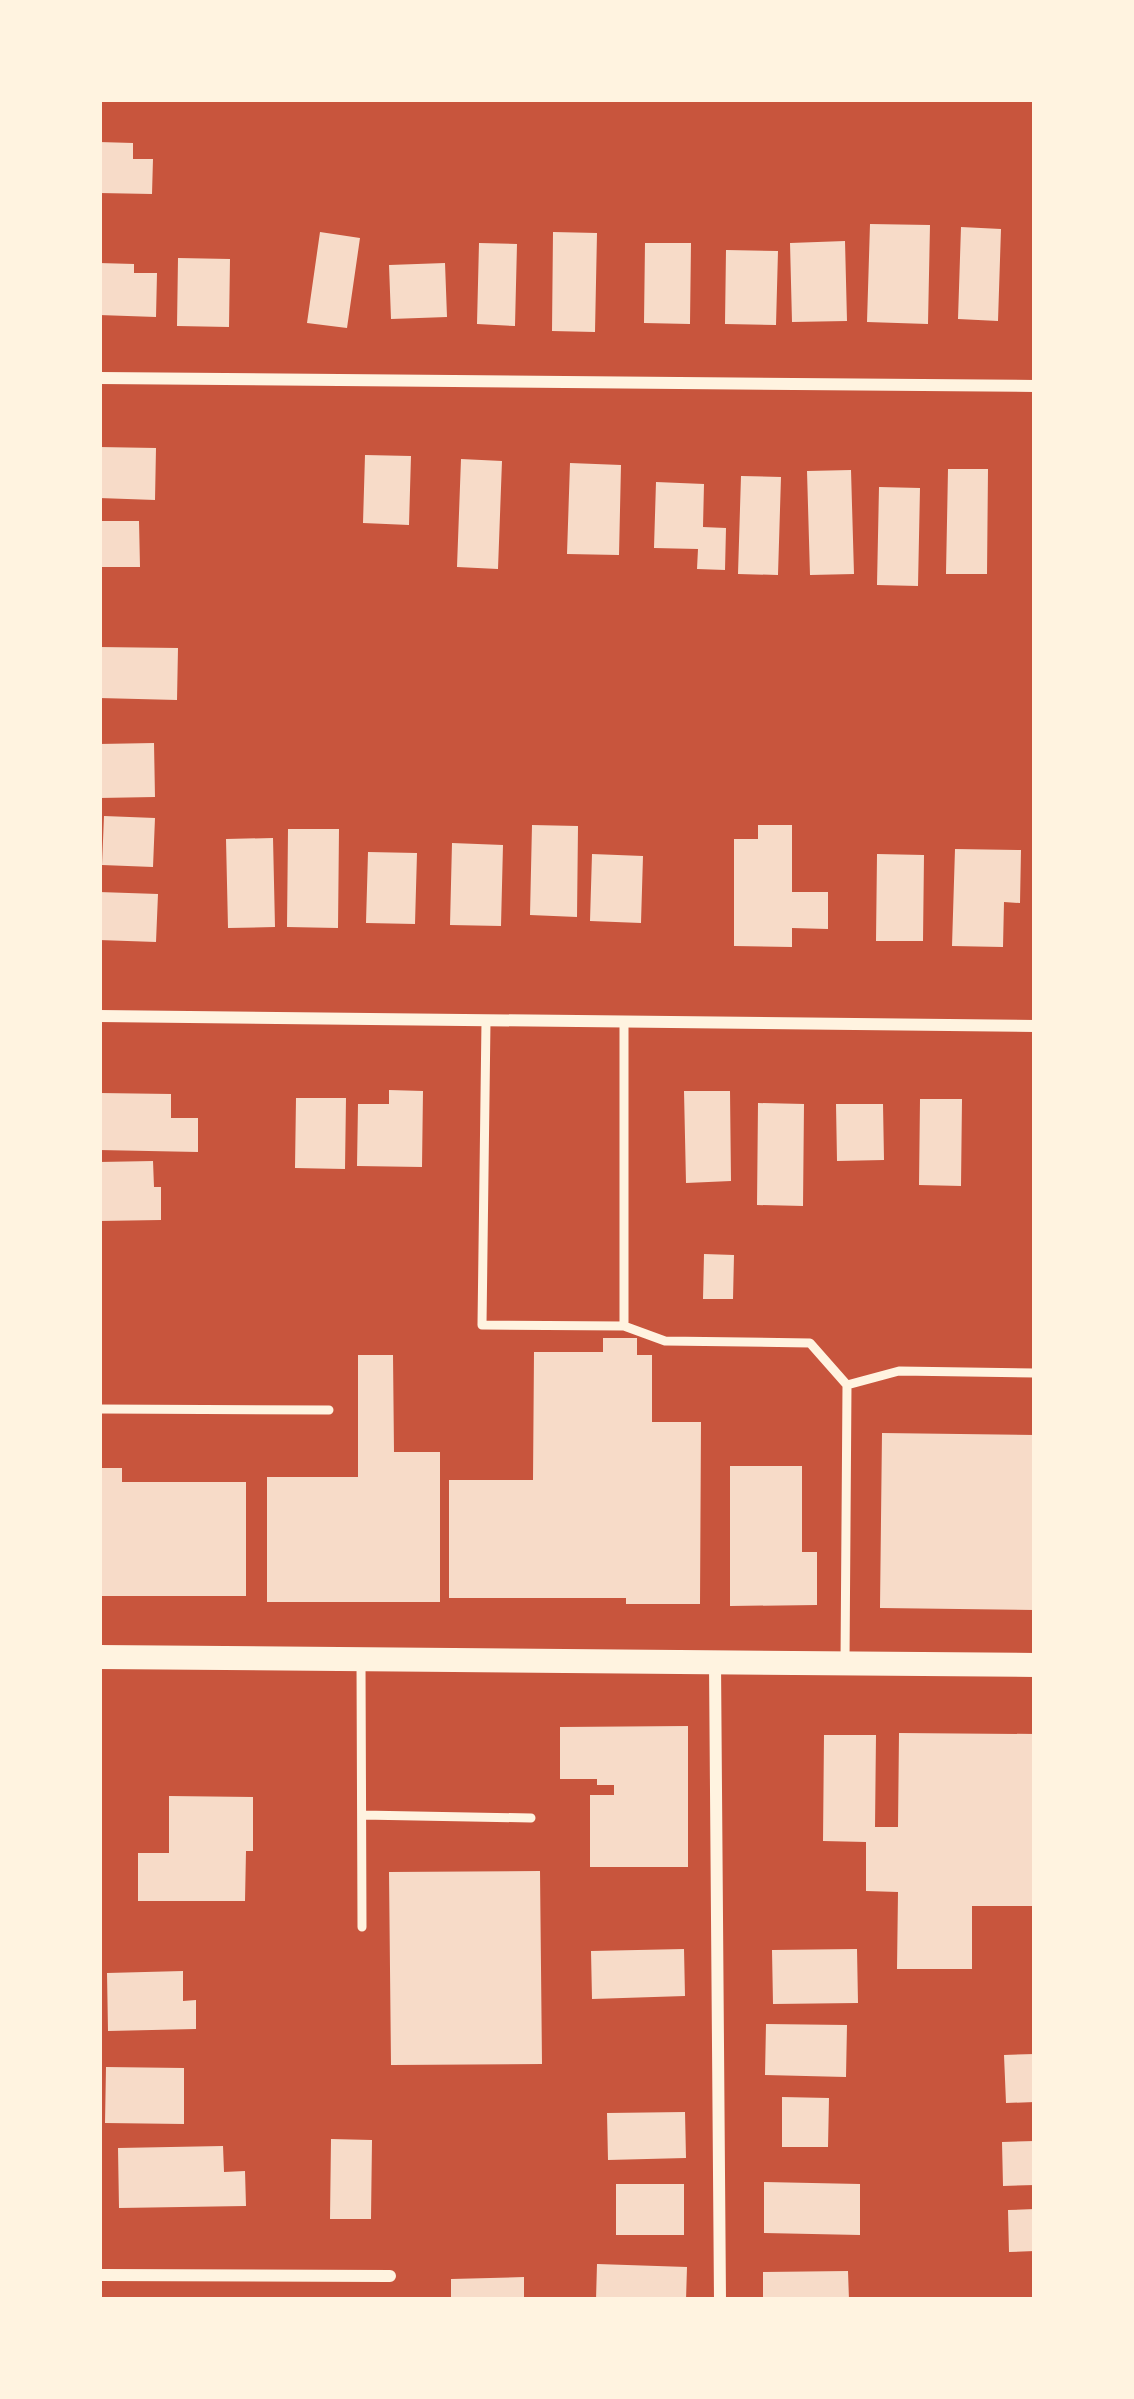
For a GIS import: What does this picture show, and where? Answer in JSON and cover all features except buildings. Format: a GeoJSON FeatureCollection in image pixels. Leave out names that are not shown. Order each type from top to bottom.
{"type":"FeatureCollection","features":[{"type":"Feature","properties":{"kind":"main road"},"geometry":{"type":"LineString","coordinates":[[99,1657],[1035,1665]]}},
{"type":"Feature","properties":{"kind":"street"},"geometry":{"type":"LineString","coordinates":[[99,379],[1035,386]]}},
{"type":"Feature","properties":{"kind":"street"},"geometry":{"type":"LineString","coordinates":[[99,1016],[1035,1026]]}},
{"type":"Feature","properties":{"kind":"street"},"geometry":{"type":"LineString","coordinates":[[715,1663],[719,2300]]}},
{"type":"Feature","properties":{"kind":"street"},"geometry":{"type":"LineString","coordinates":[[99,2275],[390,2276]]}},
{"type":"Feature","properties":{"kind":"lane"},"geometry":{"type":"LineString","coordinates":[[485,1022],[482,1325],[623,1326],[664,1341],[810,1343],[847,1384],[845,1663]]}},
{"type":"Feature","properties":{"kind":"lane"},"geometry":{"type":"LineString","coordinates":[[623,1022],[623,1326]]}},
{"type":"Feature","properties":{"kind":"lane"},"geometry":{"type":"LineString","coordinates":[[847,1384],[898,1371],[1035,1373]]}},
{"type":"Feature","properties":{"kind":"lane"},"geometry":{"type":"LineString","coordinates":[[99,1409],[328,1410]]}},
{"type":"Feature","properties":{"kind":"lane"},"geometry":{"type":"LineString","coordinates":[[361,1661],[362,1927]]}},
{"type":"Feature","properties":{"kind":"lane"},"geometry":{"type":"LineString","coordinates":[[362,1815],[531,1818]]}}]}
